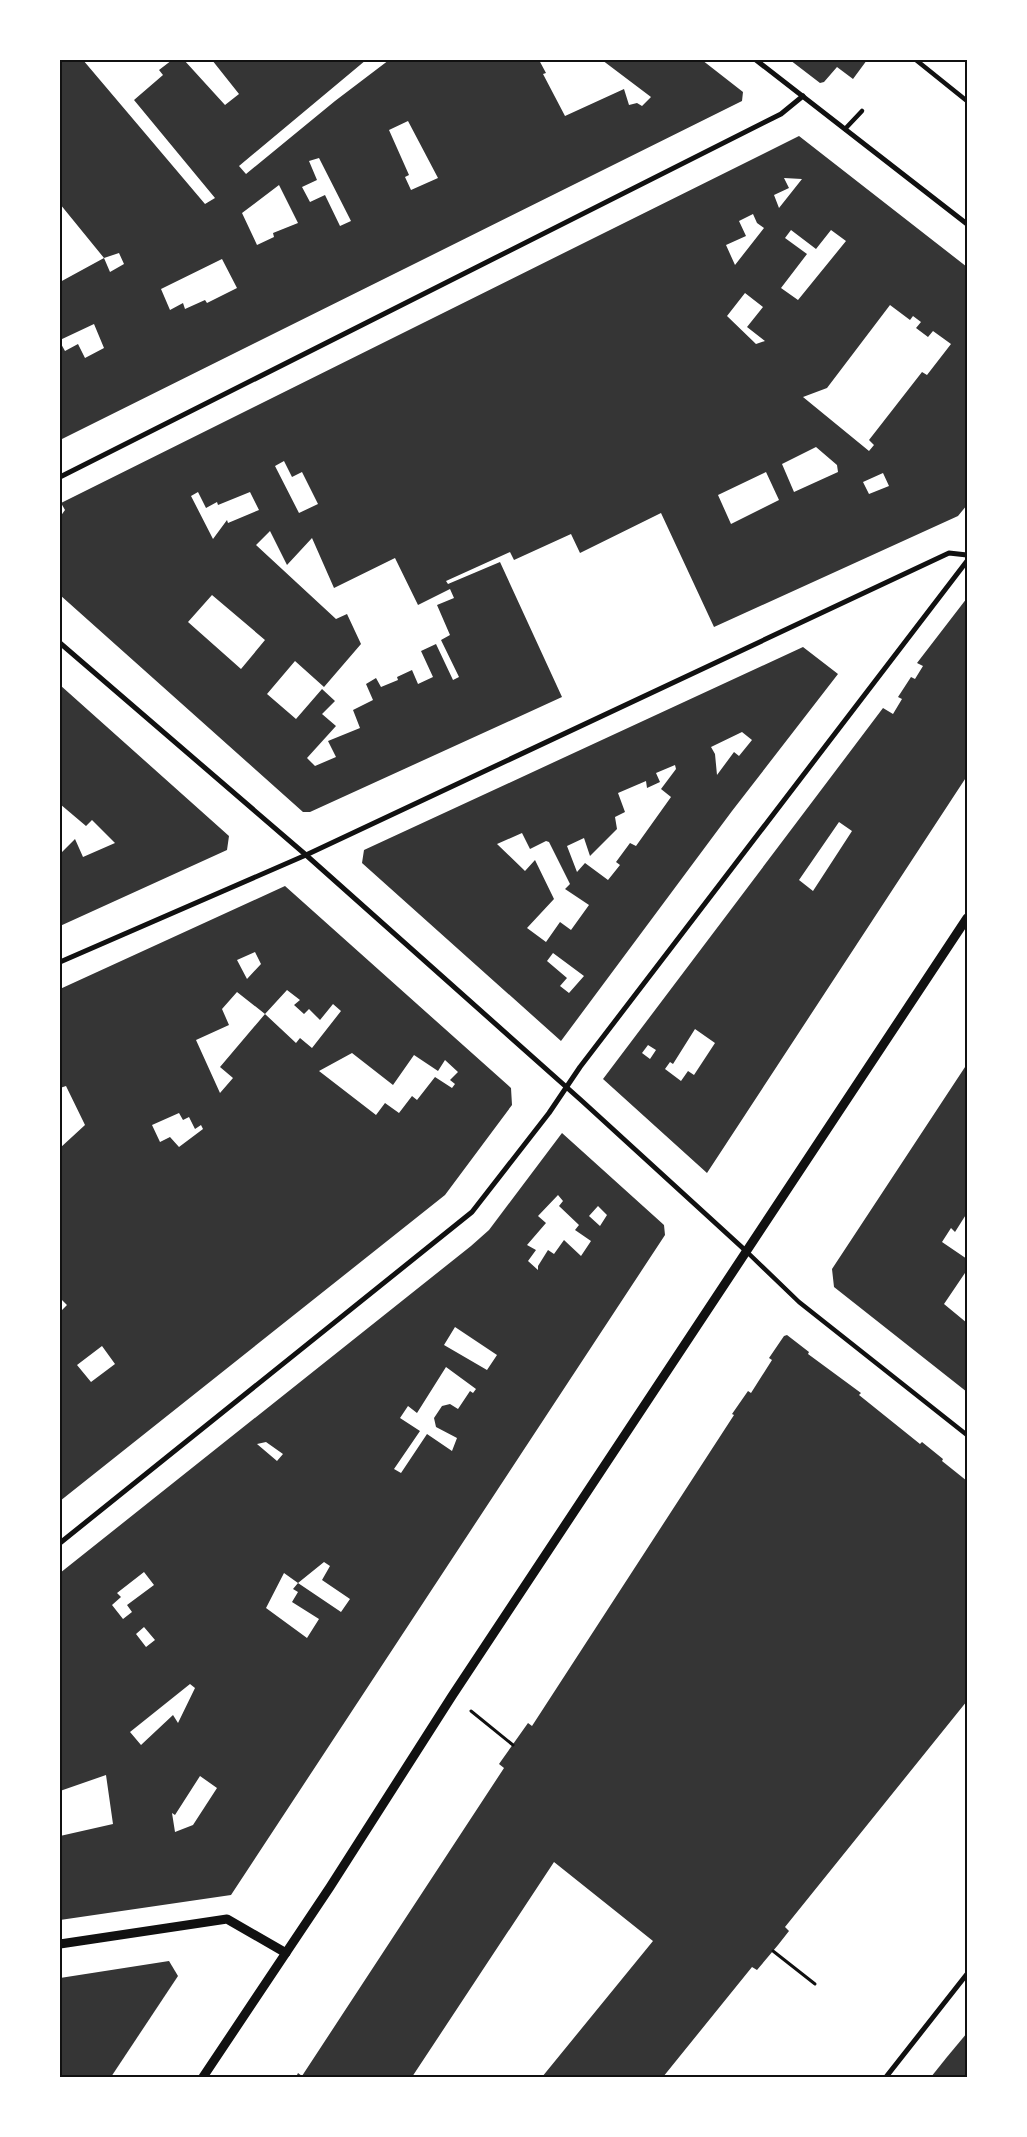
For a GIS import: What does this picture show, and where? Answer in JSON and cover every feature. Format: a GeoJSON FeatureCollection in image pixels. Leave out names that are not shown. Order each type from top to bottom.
{"type":"FeatureCollection","features":[{"type":"Feature","properties":{"kind":"street"},"geometry":{"type":"LineString","coordinates":[[756,60],[967,224]]}},
{"type":"Feature","properties":{"kind":"street"},"geometry":{"type":"LineString","coordinates":[[916,60],[967,101]]}},
{"type":"Feature","properties":{"kind":"street"},"geometry":{"type":"LineString","coordinates":[[60,477],[781,114],[803,96]]}},
{"type":"Feature","properties":{"kind":"street"},"geometry":{"type":"LineString","coordinates":[[845,129],[862,111]]}},
{"type":"Feature","properties":{"kind":"street"},"geometry":{"type":"LineString","coordinates":[[60,962],[306,855],[949,553],[967,555]]}},
{"type":"Feature","properties":{"kind":"street"},"geometry":{"type":"LineString","coordinates":[[60,1543],[472,1212],[549,1114],[580,1067],[967,561]]}},
{"type":"Feature","properties":{"kind":"street"},"geometry":{"type":"LineString","coordinates":[[60,642],[306,855],[746,1251],[799,1302],[967,1434]]}},
{"type":"Feature","properties":{"kind":"street"},"geometry":{"type":"LineString","coordinates":[[203,2077],[330,1887],[452,1696],[967,918]]}},
{"type":"Feature","properties":{"kind":"street"},"geometry":{"type":"LineString","coordinates":[[60,1944],[227,1919],[286,1953]]}},
{"type":"Feature","properties":{"kind":"street"},"geometry":{"type":"LineString","coordinates":[[886,2077],[967,1974]]}},
{"type":"Feature","properties":{"kind":"path"},"geometry":{"type":"LineString","coordinates":[[452,1696],[513,1745]]}},
{"type":"Feature","properties":{"kind":"path"},"geometry":{"type":"LineString","coordinates":[[773,1951],[815,1984]]}},
{"type":"Feature","properties":{"kind":"building"},"geometry":{"type":"Polygon","coordinates":[[[60,60],[83,60],[205,204],[215,198],[134,100],[163,75],[159,70],[172,60],[184,60],[225,105],[239,94],[212,60],[366,60],[239,166],[246,174],[335,101],[389,60],[539,60],[546,73],[543,74],[565,116],[624,89],[629,105],[637,103],[642,106],[651,97],[602,60],[702,60],[743,92],[742,101],[60,440],[60,342],[65,351],[78,344],[85,358],[104,348],[94,324],[60,340],[60,282],[104,258],[60,204],[60,60]],[[408,121],[389,130],[409,175],[405,177],[411,190],[438,178],[408,121]],[[319,158],[309,161],[317,180],[302,187],[310,202],[325,195],[340,226],[351,221],[319,158]],[[279,185],[242,213],[257,245],[274,237],[273,233],[298,223],[279,185]],[[119,253],[104,258],[110,272],[124,264],[119,253]],[[222,259],[161,289],[170,310],[183,303],[185,309],[205,300],[207,303],[237,288],[222,259]]]}},
{"type":"Feature","properties":{"kind":"building"},"geometry":{"type":"Polygon","coordinates":[[[790,60],[867,60],[853,79],[837,67],[824,82],[820,83],[790,60]]]}},
{"type":"Feature","properties":{"kind":"building"},"geometry":{"type":"Polygon","coordinates":[[[799,136],[967,267],[967,505],[958,516],[714,627],[661,513],[580,553],[571,534],[514,560],[510,552],[446,581],[448,584],[500,562],[562,697],[310,812],[303,812],[60,595],[60,517],[65,510],[61,503],[799,136]],[[784,178],[789,188],[774,195],[779,208],[802,179],[784,178]],[[753,214],[739,221],[746,236],[726,245],[735,265],[764,228],[757,223],[753,214]],[[791,230],[785,238],[807,254],[781,288],[798,300],[846,241],[831,230],[816,249],[791,230]],[[745,293],[727,316],[756,344],[765,341],[747,327],[763,307],[745,293]],[[890,305],[827,388],[803,397],[869,451],[874,445],[869,440],[922,372],[927,375],[951,344],[933,331],[928,337],[916,328],[921,322],[913,316],[910,320],[890,305]],[[816,447],[782,464],[794,492],[838,472],[837,465],[816,447]],[[284,461],[275,466],[299,513],[318,504],[302,472],[292,477],[284,461]],[[766,472],[718,495],[731,524],[779,500],[766,472]],[[883,473],[863,482],[869,494],[889,486],[883,473]],[[198,492],[191,496],[213,539],[227,520],[228,523],[259,510],[250,492],[218,505],[217,502],[206,508],[198,492]],[[270,531],[256,545],[336,619],[347,614],[361,644],[324,687],[295,661],[267,694],[296,719],[322,689],[335,701],[322,714],[336,726],[307,758],[315,766],[336,757],[328,741],[360,728],[353,710],[373,700],[366,684],[376,678],[381,687],[398,680],[397,677],[412,670],[418,684],[433,677],[421,651],[436,644],[453,680],[459,677],[441,640],[450,635],[437,605],[454,598],[450,589],[418,605],[395,558],[334,588],[312,538],[287,565],[270,531]],[[212,595],[188,622],[241,669],[265,640],[212,595]]]}},
{"type":"Feature","properties":{"kind":"building"},"geometry":{"type":"Polygon","coordinates":[[[967,598],[967,776],[707,1173],[603,1079],[883,708],[893,714],[902,699],[898,697],[911,677],[915,679],[923,666],[917,663],[967,598]],[[839,822],[799,880],[813,891],[852,831],[839,822]],[[695,1029],[673,1064],[670,1062],[665,1069],[681,1081],[688,1071],[694,1075],[715,1043],[695,1029]],[[648,1045],[642,1053],[650,1059],[656,1050],[648,1045]]]}},
{"type":"Feature","properties":{"kind":"building"},"geometry":{"type":"Polygon","coordinates":[[[803,647],[838,674],[732,811],[561,1041],[362,863],[364,850],[803,647]],[[742,732],[711,747],[715,754],[717,775],[734,752],[739,756],[752,740],[742,732]],[[675,765],[656,773],[660,782],[647,788],[646,781],[618,793],[625,812],[615,817],[617,829],[590,856],[584,838],[567,846],[577,872],[585,863],[608,880],[620,865],[616,862],[630,843],[636,846],[671,797],[661,789],[676,769],[675,765]],[[522,833],[497,844],[525,871],[535,860],[554,899],[527,928],[546,942],[560,922],[571,930],[589,905],[565,889],[570,884],[549,842],[546,841],[530,849],[522,833]],[[553,953],[547,961],[567,978],[560,986],[569,993],[584,976],[553,953]]]}},
{"type":"Feature","properties":{"kind":"building"},"geometry":{"type":"Polygon","coordinates":[[[60,685],[229,836],[227,850],[60,926],[60,854],[75,839],[83,857],[115,843],[92,820],[86,826],[60,804],[60,685]]]}},
{"type":"Feature","properties":{"kind":"building"},"geometry":{"type":"Polygon","coordinates":[[[285,886],[511,1088],[512,1105],[445,1195],[60,1501],[60,1312],[67,1305],[60,1298],[60,1148],[85,1125],[66,1086],[60,1088],[60,989],[285,886]],[[255,952],[237,960],[247,979],[261,964],[255,952]],[[287,990],[265,1014],[296,1043],[300,1038],[312,1048],[341,1011],[333,1004],[320,1020],[309,1009],[304,1014],[294,1005],[300,1000],[287,990]],[[237,992],[222,1009],[229,1025],[196,1040],[220,1093],[233,1078],[220,1067],[265,1014],[237,992]],[[352,1053],[319,1071],[376,1115],[385,1103],[399,1113],[412,1096],[417,1100],[435,1077],[452,1088],[455,1084],[450,1080],[458,1072],[445,1060],[438,1071],[414,1055],[393,1085],[352,1053]],[[179,1113],[152,1125],[160,1142],[170,1137],[179,1147],[203,1129],[201,1125],[195,1129],[189,1117],[183,1120],[179,1113]],[[102,1346],[77,1365],[91,1382],[115,1364],[102,1346]]]}},
{"type":"Feature","properties":{"kind":"building"},"geometry":{"type":"Polygon","coordinates":[[[967,1064],[967,1213],[955,1232],[951,1228],[942,1242],[967,1259],[967,1270],[944,1304],[967,1323],[967,1392],[834,1287],[832,1269],[967,1064]]]}},
{"type":"Feature","properties":{"kind":"building"},"geometry":{"type":"Polygon","coordinates":[[[562,1133],[664,1225],[665,1235],[231,1895],[60,1920],[60,1836],[113,1824],[106,1775],[60,1791],[60,1573],[489,1230],[562,1133]],[[558,1195],[538,1216],[546,1223],[527,1245],[536,1250],[528,1261],[538,1270],[538,1266],[548,1250],[554,1254],[564,1240],[581,1256],[591,1241],[575,1230],[579,1225],[559,1206],[563,1201],[558,1195]],[[598,1206],[589,1216],[600,1226],[607,1215],[598,1206]],[[455,1327],[444,1345],[487,1370],[497,1355],[455,1327]],[[446,1367],[417,1413],[408,1406],[400,1418],[420,1431],[394,1469],[401,1473],[427,1434],[452,1451],[457,1438],[436,1427],[434,1418],[442,1406],[450,1404],[458,1409],[470,1391],[473,1393],[476,1389],[446,1367]],[[266,1442],[257,1444],[277,1461],[283,1454],[266,1442]],[[324,1562],[298,1583],[341,1612],[350,1599],[322,1580],[330,1566],[324,1562]],[[144,1572],[117,1593],[121,1597],[112,1605],[123,1619],[132,1612],[127,1605],[154,1585],[144,1572]],[[284,1573],[266,1608],[307,1638],[319,1619],[292,1602],[298,1592],[293,1589],[298,1583],[284,1573]],[[144,1627],[136,1634],[146,1647],[155,1640],[144,1627]],[[190,1684],[130,1732],[141,1745],[173,1715],[178,1723],[195,1688],[190,1684]],[[200,1776],[175,1815],[172,1813],[175,1832],[193,1825],[217,1788],[200,1776]]]}},
{"type":"Feature","properties":{"kind":"building"},"geometry":{"type":"Polygon","coordinates":[[[787,1335],[809,1352],[808,1354],[861,1393],[859,1395],[920,1444],[922,1442],[943,1459],[942,1461],[967,1481],[967,1701],[785,1927],[789,1931],[778,1945],[757,1970],[752,1967],[663,2077],[542,2077],[653,1941],[554,1862],[412,2077],[296,2077],[298,2073],[302,2076],[504,1768],[499,1764],[528,1723],[532,1726],[734,1415],[732,1414],[748,1391],[751,1393],[772,1360],[769,1358],[784,1336],[787,1335]]]}},
{"type":"Feature","properties":{"kind":"building"},"geometry":{"type":"Polygon","coordinates":[[[169,1961],[178,1976],[111,2077],[60,2077],[60,1978],[169,1961]]]}},
{"type":"Feature","properties":{"kind":"building"},"geometry":{"type":"Polygon","coordinates":[[[967,2033],[967,2077],[931,2077],[947,2057],[967,2033]]]}}]}
